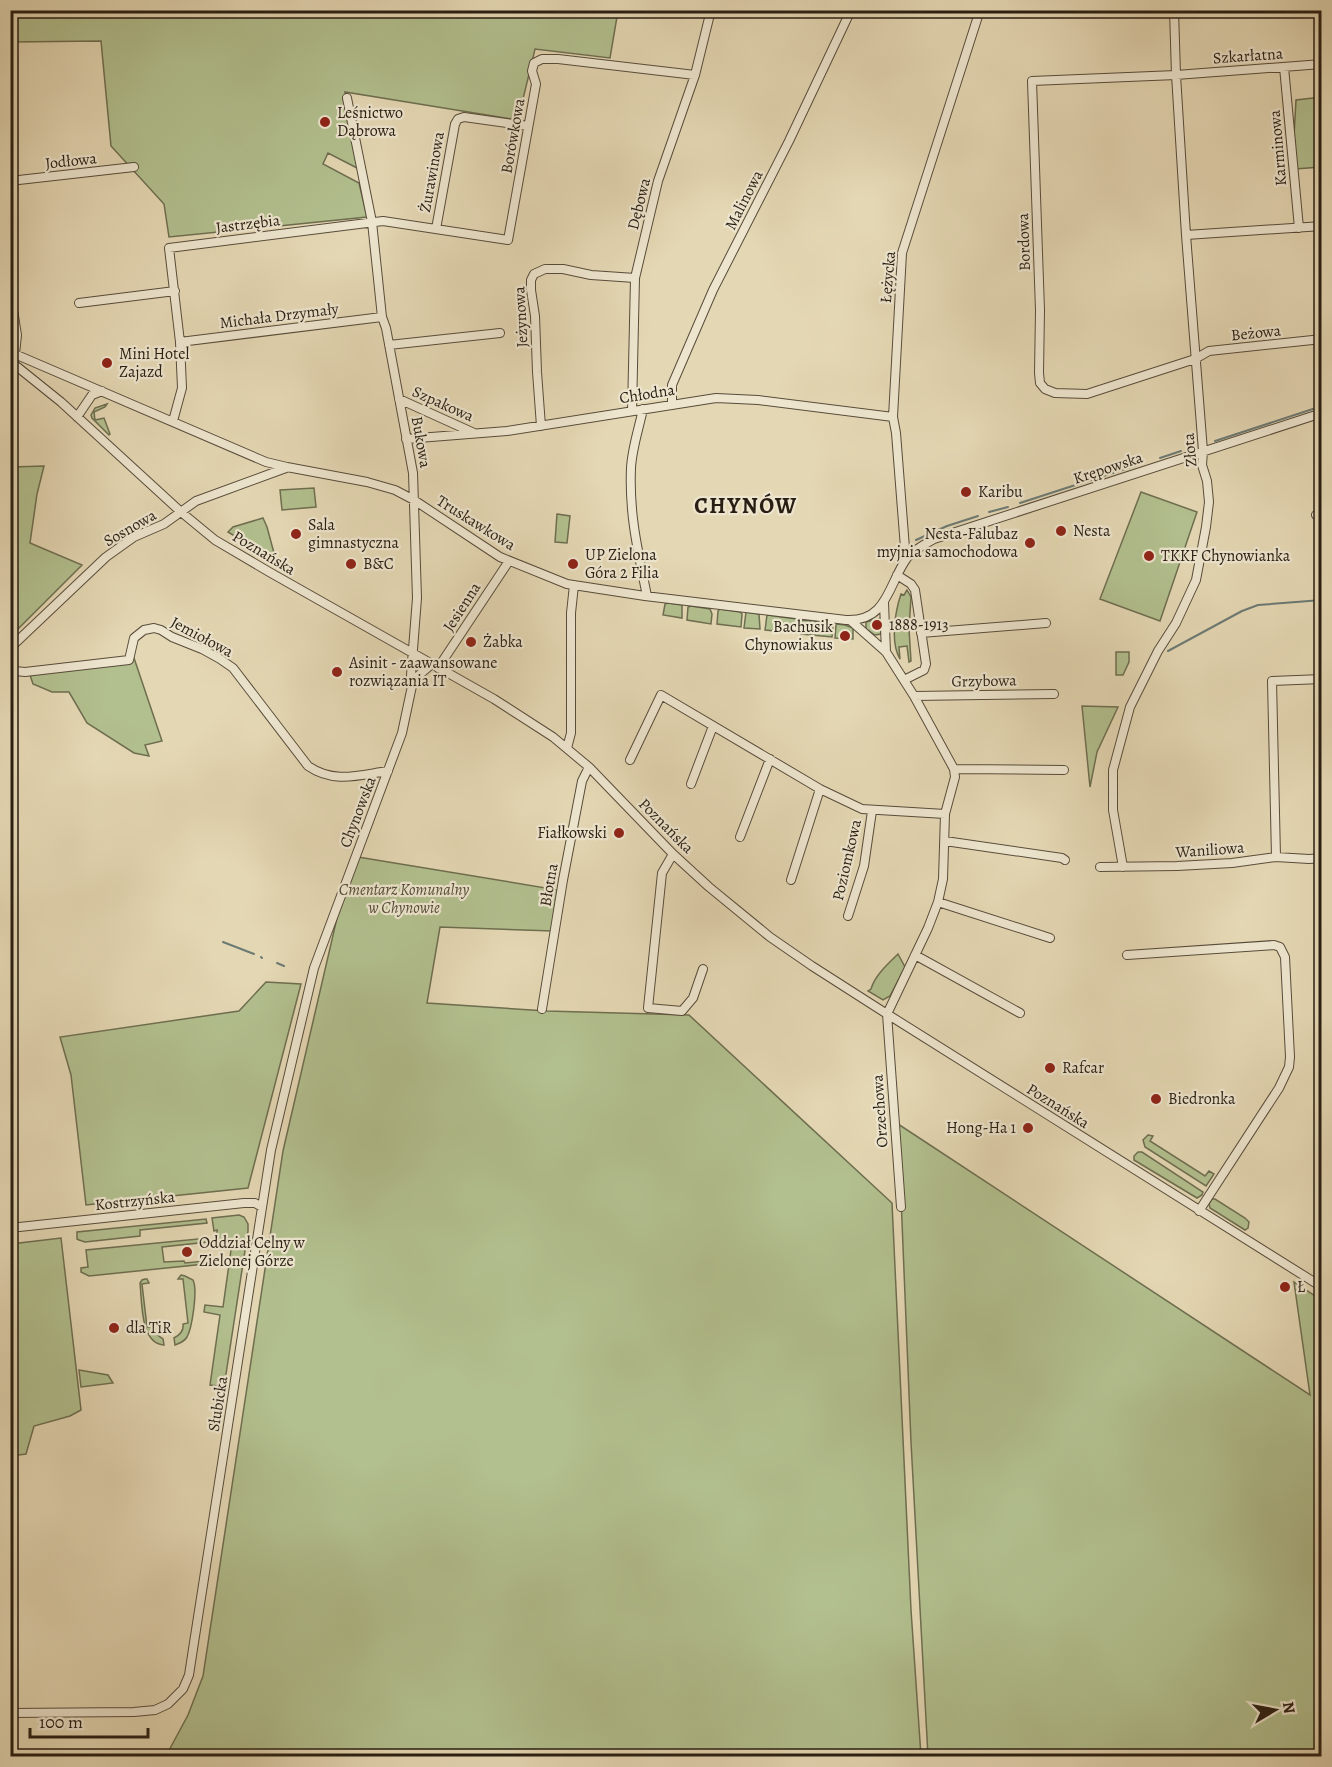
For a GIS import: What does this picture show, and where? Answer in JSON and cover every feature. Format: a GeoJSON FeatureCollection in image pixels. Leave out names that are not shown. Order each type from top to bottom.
{"type":"FeatureCollection","features":[{"type":"Feature","properties":{"kind":"street","name":"Dębowa"},"geometry":{"type":"LineString","coordinates":[[632,411],[635,278],[658,181],[695,75],[711,10]]}},
{"type":"Feature","properties":{"kind":"street","name":"Malinowa"},"geometry":{"type":"LineString","coordinates":[[672,404],[672,385],[713,290],[789,141],[851,10]]}},
{"type":"Feature","properties":{"kind":"street","name":"Łężycka"},"geometry":{"type":"LineString","coordinates":[[908,557],[905,548],[893,417],[902,253],[981,10]]}},
{"type":"Feature","properties":{"kind":"street","name":"Złota"},"geometry":{"type":"LineString","coordinates":[[1123,867],[1113,810],[1113,770],[1130,707],[1158,651],[1176,623],[1196,580],[1209,502],[1202,465],[1203,451],[1176,75],[1174,10]]}},
{"type":"Feature","properties":{"kind":"street","name":"Borówkowa"},"geometry":{"type":"LineString","coordinates":[[372,222],[383,221],[508,240],[536,84],[532,71],[534,63],[542,59],[695,75]]}},
{"type":"Feature","properties":{"kind":"street","name":"Szkarłatna"},"geometry":{"type":"LineString","coordinates":[[1176,75],[1322,64]]}},
{"type":"Feature","properties":{"kind":"street","name":"Karminowa"},"geometry":{"type":"LineString","coordinates":[[1284,67],[1299,228]]}},
{"type":"Feature","properties":{"kind":"street","name":"Bordowa"},"geometry":{"type":"LineString","coordinates":[[1176,75],[1032,81],[1040,310],[1040,383],[1045,389],[1055,393],[1087,394],[1195,359]]}},
{"type":"Feature","properties":{"kind":"street","name":"Bukowa"},"geometry":{"type":"LineString","coordinates":[[347,98],[372,222],[382,317],[413,473],[417,598],[413,653]]}},
{"type":"Feature","properties":{"kind":"street","name":"Żurawinowa"},"geometry":{"type":"LineString","coordinates":[[436,229],[455,124],[458,119],[464,117],[528,126]]}},
{"type":"Feature","properties":{"kind":"street","name":"Jodłowa"},"geometry":{"type":"LineString","coordinates":[[10,181],[134,167]]}},
{"type":"Feature","properties":{"kind":"street","name":"Jastrzębia"},"geometry":{"type":"LineString","coordinates":[[173,421],[182,388],[180,342],[169,248],[372,222]]}},
{"type":"Feature","properties":{"kind":"street"},"geometry":{"type":"LineString","coordinates":[[1186,235],[1322,226]]}},
{"type":"Feature","properties":{"kind":"street","name":"Jeżynowa"},"geometry":{"type":"LineString","coordinates":[[541,426],[535,316],[531,290],[534,273],[544,269],[563,269],[591,275],[635,278]]}},
{"type":"Feature","properties":{"kind":"street"},"geometry":{"type":"LineString","coordinates":[[10,291],[17,335],[12,356]]}},
{"type":"Feature","properties":{"kind":"street"},"geometry":{"type":"LineString","coordinates":[[79,303],[175,291]]}},
{"type":"Feature","properties":{"kind":"street","name":"Michała Drzymały"},"geometry":{"type":"LineString","coordinates":[[180,342],[382,317]]}},
{"type":"Feature","properties":{"kind":"street"},"geometry":{"type":"LineString","coordinates":[[389,345],[500,333]]}},
{"type":"Feature","properties":{"kind":"street","name":"Beżowa"},"geometry":{"type":"LineString","coordinates":[[1195,359],[1209,351],[1322,339]]}},
{"type":"Feature","properties":{"kind":"street","name":"Truskawkowa"},"geometry":{"type":"LineString","coordinates":[[12,356],[102,391],[266,462],[381,485],[394,490],[414,500],[508,561],[574,585],[851,621],[871,615],[884,603]]}},
{"type":"Feature","properties":{"kind":"street","name":"Poznańska"},"geometry":{"type":"LineString","coordinates":[[12,356],[203,531],[238,554],[523,717],[567,748],[589,767],[673,854],[729,905],[770,937],[886,1014],[1322,1287]]}},
{"type":"Feature","properties":{"kind":"street"},"geometry":{"type":"LineString","coordinates":[[77,417],[92,395],[102,391]]}},
{"type":"Feature","properties":{"kind":"street","name":"Chłodna"},"geometry":{"type":"LineString","coordinates":[[406,439],[507,432],[702,399],[737,398],[893,417]]}},
{"type":"Feature","properties":{"kind":"street","name":"Szpakowa"},"geometry":{"type":"LineString","coordinates":[[399,399],[476,434]]}},
{"type":"Feature","properties":{"kind":"street"},"geometry":{"type":"LineString","coordinates":[[643,409],[632,465],[631,487],[632,521],[647,596]]}},
{"type":"Feature","properties":{"kind":"street","name":"Krępowska"},"geometry":{"type":"LineString","coordinates":[[908,557],[925,544],[943,536],[1322,413]]}},
{"type":"Feature","properties":{"kind":"street","name":"Sosnowa"},"geometry":{"type":"LineString","coordinates":[[10,648],[106,556],[134,537],[164,524],[196,501],[287,467]]}},
{"type":"Feature","properties":{"kind":"street"},"geometry":{"type":"LineString","coordinates":[[886,652],[884,603],[908,557]]}},
{"type":"Feature","properties":{"kind":"street","name":"Jesienna"},"geometry":{"type":"LineString","coordinates":[[435,666],[508,561]]}},
{"type":"Feature","properties":{"kind":"street"},"geometry":{"type":"LineString","coordinates":[[897,576],[911,584],[915,590],[926,664],[924,670],[904,680]]}},
{"type":"Feature","properties":{"kind":"street"},"geometry":{"type":"LineString","coordinates":[[567,748],[571,733],[571,613],[574,585]]}},
{"type":"Feature","properties":{"kind":"street"},"geometry":{"type":"LineString","coordinates":[[851,621],[886,652],[914,696],[954,769],[955,777],[945,814],[943,879],[938,902],[886,1014]]}},
{"type":"Feature","properties":{"kind":"street"},"geometry":{"type":"LineString","coordinates":[[921,633],[1046,623]]}},
{"type":"Feature","properties":{"kind":"street","name":"Jemiołowa"},"geometry":{"type":"LineString","coordinates":[[10,666],[15,671],[25,672],[129,660],[134,638],[144,630],[154,628],[220,659],[233,668],[308,766],[318,773],[341,777],[388,771]]}},
{"type":"Feature","properties":{"kind":"street","name":"Chynowska"},"geometry":{"type":"LineString","coordinates":[[322,948],[402,733],[412,683],[413,653]]}},
{"type":"Feature","properties":{"kind":"street"},"geometry":{"type":"LineString","coordinates":[[412,683],[418,675],[435,666]]}},
{"type":"Feature","properties":{"kind":"street"},"geometry":{"type":"LineString","coordinates":[[1276,857],[1272,681],[1322,679]]}},
{"type":"Feature","properties":{"kind":"street","name":"Grzybowa"},"geometry":{"type":"LineString","coordinates":[[914,696],[1054,694]]}},
{"type":"Feature","properties":{"kind":"street","name":"Poziomkowa"},"geometry":{"type":"LineString","coordinates":[[630,760],[661,695],[820,789],[862,809],[945,814]]}},
{"type":"Feature","properties":{"kind":"street"},"geometry":{"type":"LineString","coordinates":[[691,784],[713,726]]}},
{"type":"Feature","properties":{"kind":"street"},"geometry":{"type":"LineString","coordinates":[[740,837],[770,759]]}},
{"type":"Feature","properties":{"kind":"street","name":"Błotna"},"geometry":{"type":"LineString","coordinates":[[542,1009],[563,878],[582,781],[589,767]]}},
{"type":"Feature","properties":{"kind":"street"},"geometry":{"type":"LineString","coordinates":[[954,769],[1064,770]]}},
{"type":"Feature","properties":{"kind":"street"},"geometry":{"type":"LineString","coordinates":[[791,880],[820,789]]}},
{"type":"Feature","properties":{"kind":"street","name":"Poziomkowa"},"geometry":{"type":"LineString","coordinates":[[848,916],[864,866],[872,811]]}},
{"type":"Feature","properties":{"kind":"street"},"geometry":{"type":"LineString","coordinates":[[945,841],[1065,860]]}},
{"type":"Feature","properties":{"kind":"street"},"geometry":{"type":"LineString","coordinates":[[673,854],[662,873],[648,1008],[682,1011],[693,998],[703,969]]}},
{"type":"Feature","properties":{"kind":"street","name":"Waniliowa"},"geometry":{"type":"LineString","coordinates":[[1100,867],[1232,863],[1276,857],[1322,858]]}},
{"type":"Feature","properties":{"kind":"street"},"geometry":{"type":"LineString","coordinates":[[938,902],[1050,938]]}},
{"type":"Feature","properties":{"kind":"street"},"geometry":{"type":"LineString","coordinates":[[1127,955],[1274,945],[1280,947],[1285,957],[1290,1042],[1289,1067],[1279,1088],[1199,1211]]}},
{"type":"Feature","properties":{"kind":"street","name":"Słubicka"},"geometry":{"type":"LineString","coordinates":[[10,1713],[155,1710],[174,1699],[186,1682],[271,1150],[311,981],[322,948]]}},
{"type":"Feature","properties":{"kind":"street"},"geometry":{"type":"LineString","coordinates":[[915,955],[1020,1013]]}},
{"type":"Feature","properties":{"kind":"street","name":"Orzechowa"},"geometry":{"type":"LineString","coordinates":[[886,1014],[901,1207]]}},
{"type":"Feature","properties":{"kind":"street","name":"Kostrzyńska"},"geometry":{"type":"LineString","coordinates":[[10,1228],[244,1203],[255,1203],[262,1207]]}},
{"type":"Feature","properties":{"kind":"green space"},"geometry":{"type":"Polygon","coordinates":[[[10,11],[618,11],[610,58],[535,49],[518,120],[345,92],[361,170],[328,153],[323,164],[359,183],[367,217],[169,237],[164,204],[111,146],[101,41],[11,42],[10,11]]]}},
{"type":"Feature","properties":{"kind":"green space"},"geometry":{"type":"Polygon","coordinates":[[[1321,97],[1321,167],[1295,169],[1293,154],[1296,100],[1321,97]]]}},
{"type":"Feature","properties":{"kind":"green space"},"geometry":{"type":"Polygon","coordinates":[[[107,404],[94,412],[95,420],[104,418],[109,435],[92,418],[91,415],[95,408],[107,404]]]}},
{"type":"Feature","properties":{"kind":"green space"},"geometry":{"type":"Polygon","coordinates":[[[44,466],[37,494],[30,543],[82,565],[11,636],[11,467],[44,466]]]}},
{"type":"Feature","properties":{"kind":"green space"},"geometry":{"type":"Polygon","coordinates":[[[314,488],[316,507],[282,510],[280,490],[314,488]]]}},
{"type":"Feature","properties":{"kind":"green space","name":"TKKF Chynowianka"},"geometry":{"type":"Polygon","coordinates":[[[1141,492],[1197,512],[1160,621],[1100,599],[1141,492]]]}},
{"type":"Feature","properties":{"kind":"green space"},"geometry":{"type":"Polygon","coordinates":[[[557,514],[570,516],[567,543],[555,542],[557,514]]]}},
{"type":"Feature","properties":{"kind":"green space"},"geometry":{"type":"Polygon","coordinates":[[[263,518],[274,553],[267,555],[228,532],[233,527],[263,518]]]}},
{"type":"Feature","properties":{"kind":"green space"},"geometry":{"type":"Polygon","coordinates":[[[907,590],[911,597],[909,629],[911,661],[909,662],[907,646],[899,647],[900,659],[894,636],[899,601],[901,594],[904,595],[907,590]]]}},
{"type":"Feature","properties":{"kind":"green space"},"geometry":{"type":"Polygon","coordinates":[[[665,604],[682,605],[682,618],[663,615],[665,604]]]}},
{"type":"Feature","properties":{"kind":"green space"},"geometry":{"type":"Polygon","coordinates":[[[688,607],[710,609],[711,624],[687,620],[688,607]]]}},
{"type":"Feature","properties":{"kind":"green space"},"geometry":{"type":"Polygon","coordinates":[[[720,609],[740,612],[742,614],[741,627],[717,624],[720,609]]]}},
{"type":"Feature","properties":{"kind":"green space"},"geometry":{"type":"Polygon","coordinates":[[[746,612],[759,614],[760,629],[744,628],[746,612]]]}},
{"type":"Feature","properties":{"kind":"green space"},"geometry":{"type":"Polygon","coordinates":[[[767,615],[797,619],[797,633],[765,630],[767,615]]]}},
{"type":"Feature","properties":{"kind":"green space"},"geometry":{"type":"Polygon","coordinates":[[[881,618],[881,634],[875,635],[866,629],[866,622],[881,618]]]}},
{"type":"Feature","properties":{"kind":"green space"},"geometry":{"type":"Polygon","coordinates":[[[802,620],[833,623],[832,637],[801,634],[802,620]]]}},
{"type":"Feature","properties":{"kind":"green space"},"geometry":{"type":"Polygon","coordinates":[[[837,624],[853,628],[853,639],[835,638],[837,624]]]}},
{"type":"Feature","properties":{"kind":"green space"},"geometry":{"type":"Polygon","coordinates":[[[1116,652],[1129,652],[1129,662],[1123,675],[1116,675],[1116,652]]]}},
{"type":"Feature","properties":{"kind":"green space"},"geometry":{"type":"Polygon","coordinates":[[[134,658],[162,741],[145,745],[149,756],[134,753],[87,723],[69,692],[52,692],[33,684],[29,672],[134,658]]]}},
{"type":"Feature","properties":{"kind":"green space"},"geometry":{"type":"Polygon","coordinates":[[[1082,706],[1118,707],[1097,752],[1090,787],[1082,706]]]}},
{"type":"Feature","properties":{"kind":"green space","name":"Cmentarz Komunalny w Chynowie"},"geometry":{"type":"Polygon","coordinates":[[[358,857],[558,890],[553,931],[440,927],[427,1003],[547,1011],[689,1015],[892,1203],[911,1610],[921,1756],[166,1756],[188,1715],[203,1676],[283,1151],[337,918],[358,857]]]}},
{"type":"Feature","properties":{"kind":"green space"},"geometry":{"type":"Polygon","coordinates":[[[898,954],[905,967],[890,996],[883,1000],[868,991],[879,974],[898,954]]]}},
{"type":"Feature","properties":{"kind":"green space"},"geometry":{"type":"Polygon","coordinates":[[[266,982],[301,984],[248,1188],[86,1205],[71,1075],[60,1037],[239,1011],[266,982]]]}},
{"type":"Feature","properties":{"kind":"green space"},"geometry":{"type":"Polygon","coordinates":[[[898,1124],[1310,1395],[1294,1282],[1321,1300],[1321,1756],[928,1756],[911,1442],[898,1124]]]}},
{"type":"Feature","properties":{"kind":"green space"},"geometry":{"type":"Polygon","coordinates":[[[1148,1135],[1153,1136],[1150,1141],[1205,1176],[1209,1171],[1214,1174],[1206,1186],[1145,1147],[1143,1140],[1148,1135]]]}},
{"type":"Feature","properties":{"kind":"green space"},"geometry":{"type":"Polygon","coordinates":[[[1138,1152],[1142,1152],[1203,1192],[1202,1195],[1197,1198],[1134,1160],[1138,1152]]]}},
{"type":"Feature","properties":{"kind":"green space"},"geometry":{"type":"Polygon","coordinates":[[[1212,1199],[1245,1218],[1249,1222],[1248,1228],[1245,1230],[1210,1208],[1209,1204],[1212,1199]]]}},
{"type":"Feature","properties":{"kind":"green space"},"geometry":{"type":"Polygon","coordinates":[[[239,1215],[244,1217],[248,1224],[248,1231],[224,1387],[210,1385],[220,1315],[204,1312],[205,1305],[223,1307],[232,1243],[227,1240],[217,1247],[217,1230],[214,1231],[212,1218],[239,1215]]]}},
{"type":"Feature","properties":{"kind":"green space"},"geometry":{"type":"Polygon","coordinates":[[[206,1219],[207,1223],[140,1230],[140,1236],[85,1242],[77,1239],[77,1232],[206,1219]]]}},
{"type":"Feature","properties":{"kind":"green space"},"geometry":{"type":"Polygon","coordinates":[[[61,1238],[81,1410],[70,1416],[34,1426],[26,1454],[11,1456],[11,1244],[61,1238]]]}},
{"type":"Feature","properties":{"kind":"green space"},"geometry":{"type":"Polygon","coordinates":[[[208,1238],[208,1242],[162,1247],[164,1262],[205,1261],[205,1264],[89,1276],[81,1272],[81,1268],[88,1267],[86,1250],[208,1238]]]}},
{"type":"Feature","properties":{"kind":"green space"},"geometry":{"type":"Polygon","coordinates":[[[181,1275],[193,1280],[195,1300],[187,1337],[175,1345],[174,1338],[183,1329],[183,1324],[188,1323],[183,1279],[178,1279],[181,1275]]]}},
{"type":"Feature","properties":{"kind":"green space"},"geometry":{"type":"Polygon","coordinates":[[[147,1279],[149,1283],[142,1284],[147,1327],[153,1327],[156,1334],[163,1339],[164,1345],[156,1343],[146,1330],[140,1283],[147,1279]]]}},
{"type":"Feature","properties":{"kind":"green space"},"geometry":{"type":"Polygon","coordinates":[[[79,1370],[108,1375],[113,1383],[81,1387],[79,1370]]]}},
{"type":"Feature","properties":{"kind":"waterway"},"geometry":{"type":"LineString","coordinates":[[1215,441],[1322,406]]}},
{"type":"Feature","properties":{"kind":"waterway"},"geometry":{"type":"LineString","coordinates":[[1160,458],[1181,451]]}},
{"type":"Feature","properties":{"kind":"waterway"},"geometry":{"type":"LineString","coordinates":[[1020,503],[1137,465]]}},
{"type":"Feature","properties":{"kind":"waterway"},"geometry":{"type":"LineString","coordinates":[[989,512],[1008,507]]}},
{"type":"Feature","properties":{"kind":"waterway"},"geometry":{"type":"LineString","coordinates":[[916,540],[947,526],[978,516]]}},
{"type":"Feature","properties":{"kind":"waterway"},"geometry":{"type":"LineString","coordinates":[[1168,651],[1242,611],[1258,605],[1322,600]]}},
{"type":"Feature","properties":{"kind":"waterway"},"geometry":{"type":"LineString","coordinates":[[223,942],[254,954]]}},
{"type":"Feature","properties":{"kind":"waterway"},"geometry":{"type":"LineString","coordinates":[[277,963],[284,966]]}},
{"type":"Feature","properties":{"kind":"place","name":"Leśnictwo Dąbrowa"},"geometry":{"type":"Point","coordinates":[325,122]}},
{"type":"Feature","properties":{"kind":"place","name":"Mini Hotel Zajazd"},"geometry":{"type":"Point","coordinates":[107,363]}},
{"type":"Feature","properties":{"kind":"place","name":"Karibu"},"geometry":{"type":"Point","coordinates":[966,492]}},
{"type":"Feature","properties":{"kind":"place","name":"Nesta"},"geometry":{"type":"Point","coordinates":[1061,531]}},
{"type":"Feature","properties":{"kind":"place","name":"Sala gimnastyczna"},"geometry":{"type":"Point","coordinates":[296,534]}},
{"type":"Feature","properties":{"kind":"place","name":"Nesta-Falubaz myjnia samochodowa"},"geometry":{"type":"Point","coordinates":[1030,543]}},
{"type":"Feature","properties":{"kind":"place","name":"TKKF Chynowianka"},"geometry":{"type":"Point","coordinates":[1149,556]}},
{"type":"Feature","properties":{"kind":"place","name":"B&C"},"geometry":{"type":"Point","coordinates":[351,564]}},
{"type":"Feature","properties":{"kind":"place","name":"UP Zielona Góra 2 Filia"},"geometry":{"type":"Point","coordinates":[573,564]}},
{"type":"Feature","properties":{"kind":"place","name":"1888-1913"},"geometry":{"type":"Point","coordinates":[877,625]}},
{"type":"Feature","properties":{"kind":"place","name":"Bachusik Chynowiakus"},"geometry":{"type":"Point","coordinates":[845,636]}},
{"type":"Feature","properties":{"kind":"place","name":"Żabka"},"geometry":{"type":"Point","coordinates":[471,642]}},
{"type":"Feature","properties":{"kind":"place","name":"Asinit - zaawansowane rozwiązania IT"},"geometry":{"type":"Point","coordinates":[337,672]}},
{"type":"Feature","properties":{"kind":"place","name":"Fiałkowski"},"geometry":{"type":"Point","coordinates":[619,833]}},
{"type":"Feature","properties":{"kind":"place","name":"Rafcar"},"geometry":{"type":"Point","coordinates":[1050,1068]}},
{"type":"Feature","properties":{"kind":"place","name":"Biedronka"},"geometry":{"type":"Point","coordinates":[1156,1099]}},
{"type":"Feature","properties":{"kind":"place","name":"Hong-Ha 1"},"geometry":{"type":"Point","coordinates":[1028,1128]}},
{"type":"Feature","properties":{"kind":"place","name":"Oddział Celny w Zielonej Górze"},"geometry":{"type":"Point","coordinates":[187,1252]}},
{"type":"Feature","properties":{"kind":"place","name":"Ł"},"geometry":{"type":"Point","coordinates":[1285,1287]}},
{"type":"Feature","properties":{"kind":"place","name":"dla TiR"},"geometry":{"type":"Point","coordinates":[114,1328]}},
{"type":"Feature","properties":{"kind":"district","name":"CHYNÓW"},"geometry":{"type":"Point","coordinates":[746,506]}}]}
